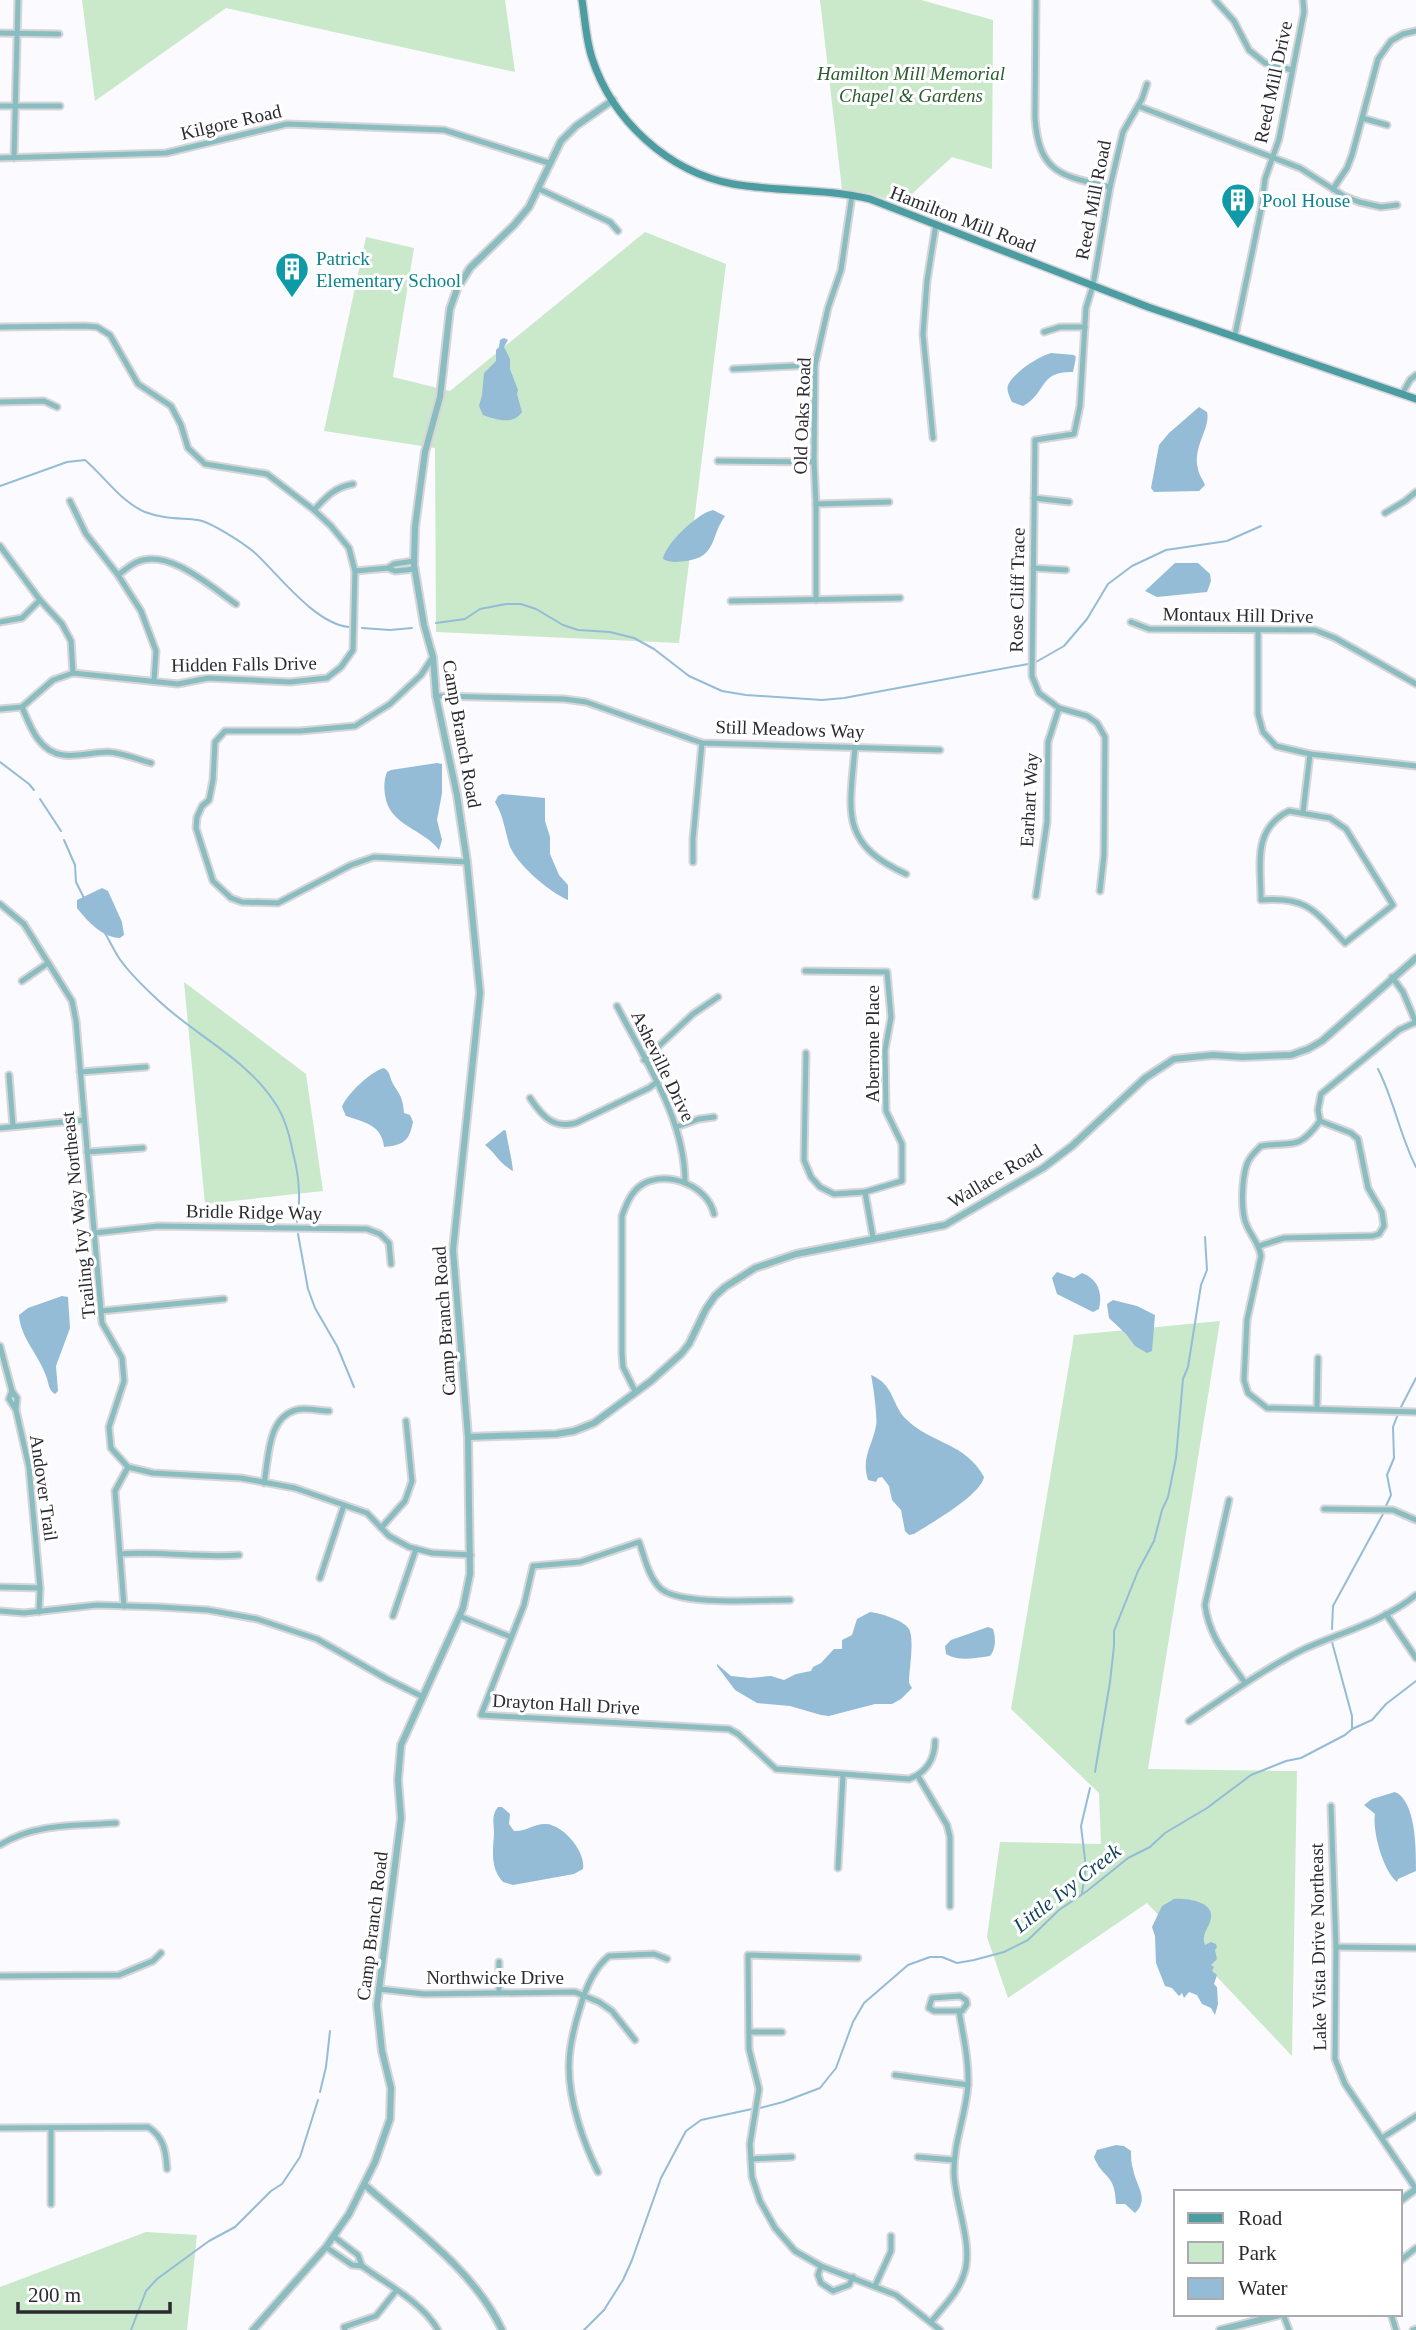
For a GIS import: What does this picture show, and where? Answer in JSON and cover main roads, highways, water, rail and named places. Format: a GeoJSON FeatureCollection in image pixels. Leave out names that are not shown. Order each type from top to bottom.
{"type":"FeatureCollection","features":[{"type":"Feature","properties":{"kind":"main road","name":"Hamilton Mill Road"},"geometry":{"type":"LineString","coordinates":[[582,0],[592,56],[605,87],[622,114],[658,150],[701,174],[733,184],[822,190],[852,195],[936,224],[1168,314],[1416,399]]}},
{"type":"Feature","properties":{"kind":"water"},"geometry":{"type":"Polygon","coordinates":[[[500,340],[508,340],[504,347],[510,359],[510,369],[522,412],[510,420],[483,415],[479,406],[484,373],[496,361],[496,350],[500,340]]]}},
{"type":"Feature","properties":{"kind":"water"},"geometry":{"type":"Polygon","coordinates":[[[1051,353],[1074,355],[1076,357],[1073,372],[1054,375],[1048,379],[1023,406],[1012,402],[1008,389],[1011,380],[1027,366],[1051,353]]]}},
{"type":"Feature","properties":{"kind":"water"},"geometry":{"type":"Polygon","coordinates":[[[1199,407],[1207,412],[1208,418],[1197,453],[1199,471],[1205,485],[1199,491],[1154,492],[1151,488],[1159,445],[1199,407]]]}},
{"type":"Feature","properties":{"kind":"water"},"geometry":{"type":"Polygon","coordinates":[[[713,510],[725,516],[708,551],[696,559],[686,561],[671,562],[663,559],[670,545],[683,530],[713,510]]]}},
{"type":"Feature","properties":{"kind":"water"},"geometry":{"type":"Polygon","coordinates":[[[1175,563],[1198,563],[1210,574],[1211,581],[1207,592],[1157,597],[1145,591],[1175,563]]]}},
{"type":"Feature","properties":{"kind":"water"},"geometry":{"type":"Polygon","coordinates":[[[442,764],[442,793],[437,820],[442,840],[439,850],[393,814],[384,789],[387,772],[391,770],[442,764]]]}},
{"type":"Feature","properties":{"kind":"water"},"geometry":{"type":"Polygon","coordinates":[[[502,794],[545,798],[550,854],[559,875],[568,885],[568,900],[534,876],[512,852],[495,802],[502,794]]]}},
{"type":"Feature","properties":{"kind":"water"},"geometry":{"type":"Polygon","coordinates":[[[102,888],[108,891],[122,922],[124,935],[120,938],[102,932],[77,908],[77,900],[102,888]]]}},
{"type":"Feature","properties":{"kind":"water"},"geometry":{"type":"Polygon","coordinates":[[[384,1068],[401,1097],[404,1113],[410,1115],[413,1122],[404,1141],[384,1147],[376,1129],[346,1116],[342,1107],[360,1084],[384,1068]]]}},
{"type":"Feature","properties":{"kind":"water"},"geometry":{"type":"Polygon","coordinates":[[[506,1131],[513,1171],[485,1145],[506,1131]]]}},
{"type":"Feature","properties":{"kind":"water"},"geometry":{"type":"Polygon","coordinates":[[[1057,1272],[1074,1278],[1082,1273],[1092,1279],[1100,1292],[1099,1309],[1093,1312],[1057,1294],[1052,1278],[1057,1272]]]}},
{"type":"Feature","properties":{"kind":"water"},"geometry":{"type":"Polygon","coordinates":[[[62,1296],[68,1297],[70,1328],[56,1366],[58,1391],[55,1394],[26,1338],[19,1315],[28,1308],[62,1296]]]}},
{"type":"Feature","properties":{"kind":"water"},"geometry":{"type":"Polygon","coordinates":[[[1113,1300],[1137,1306],[1155,1315],[1152,1351],[1147,1353],[1135,1346],[1109,1318],[1107,1304],[1113,1300]]]}},
{"type":"Feature","properties":{"kind":"water"},"geometry":{"type":"Polygon","coordinates":[[[871,1375],[889,1390],[907,1420],[968,1457],[984,1477],[981,1484],[965,1500],[914,1534],[909,1535],[905,1531],[901,1510],[892,1500],[889,1486],[882,1477],[876,1482],[868,1480],[866,1458],[876,1422],[871,1375]]]}},
{"type":"Feature","properties":{"kind":"water"},"geometry":{"type":"Polygon","coordinates":[[[870,1612],[899,1621],[910,1631],[909,1683],[912,1688],[892,1704],[875,1704],[829,1716],[790,1706],[757,1703],[735,1690],[717,1666],[731,1676],[771,1676],[784,1680],[811,1671],[834,1649],[842,1649],[842,1640],[852,1635],[857,1619],[870,1612]]]}},
{"type":"Feature","properties":{"kind":"water"},"geometry":{"type":"Polygon","coordinates":[[[988,1627],[993,1629],[995,1640],[990,1656],[962,1659],[946,1654],[945,1646],[951,1640],[988,1627]]]}},
{"type":"Feature","properties":{"kind":"water"},"geometry":{"type":"Polygon","coordinates":[[[1395,1792],[1402,1797],[1411,1815],[1416,1861],[1416,1871],[1397,1882],[1387,1869],[1380,1850],[1375,1830],[1375,1814],[1364,1805],[1372,1799],[1395,1792]]]}},
{"type":"Feature","properties":{"kind":"water"},"geometry":{"type":"Polygon","coordinates":[[[498,1807],[510,1814],[509,1824],[514,1831],[543,1824],[560,1829],[577,1848],[583,1869],[574,1874],[513,1885],[503,1882],[493,1859],[494,1817],[498,1807]]]}},
{"type":"Feature","properties":{"kind":"water"},"geometry":{"type":"Polygon","coordinates":[[[1174,1899],[1204,1904],[1211,1912],[1204,1941],[1205,1945],[1211,1942],[1217,1947],[1217,1959],[1211,1965],[1214,1967],[1212,1971],[1217,1975],[1214,1984],[1217,1987],[1218,2004],[1215,2015],[1211,2008],[1202,2004],[1197,1995],[1189,1992],[1184,1998],[1182,1993],[1179,1996],[1172,1988],[1165,1986],[1156,1963],[1152,1927],[1162,1906],[1174,1899]]]}},
{"type":"Feature","properties":{"kind":"water"},"geometry":{"type":"Polygon","coordinates":[[[1116,2145],[1131,2151],[1132,2167],[1142,2197],[1135,2213],[1125,2204],[1116,2204],[1111,2181],[1094,2157],[1097,2150],[1116,2145]]]}},
{"type":"Feature","properties":{"kind":"waterway"},"geometry":{"type":"LineString","coordinates":[[0,486],[67,462],[85,460],[136,508],[158,516],[198,520],[235,538],[254,552],[311,608],[336,624],[349,627]]}},
{"type":"Feature","properties":{"kind":"waterway"},"geometry":{"type":"LineString","coordinates":[[1036,662],[1064,646],[1087,619],[1108,584],[1132,566],[1166,550],[1227,541],[1261,526]]}},
{"type":"Feature","properties":{"kind":"waterway"},"geometry":{"type":"LineString","coordinates":[[436,623],[465,619],[480,609],[521,604],[578,630],[610,632],[634,638],[654,649],[689,676],[722,691],[746,695],[822,700],[844,698],[1028,664]]}},
{"type":"Feature","properties":{"kind":"waterway"},"geometry":{"type":"LineString","coordinates":[[362,628],[412,628]]}},
{"type":"Feature","properties":{"kind":"waterway"},"geometry":{"type":"LineString","coordinates":[[0,762],[34,790]]}},
{"type":"Feature","properties":{"kind":"waterway"},"geometry":{"type":"LineString","coordinates":[[40,799],[61,831]]}},
{"type":"Feature","properties":{"kind":"waterway"},"geometry":{"type":"LineString","coordinates":[[64,840],[75,865],[76,882],[84,898]]}},
{"type":"Feature","properties":{"kind":"waterway"},"geometry":{"type":"LineString","coordinates":[[103,930],[123,964],[143,986],[173,1014],[250,1073],[275,1103],[287,1127],[297,1170],[297,1222]]}},
{"type":"Feature","properties":{"kind":"waterway"},"geometry":{"type":"LineString","coordinates":[[1378,1069],[1416,1167]]}},
{"type":"Feature","properties":{"kind":"waterway"},"geometry":{"type":"LineString","coordinates":[[298,1234],[308,1289],[354,1387]]}},
{"type":"Feature","properties":{"kind":"waterway"},"geometry":{"type":"LineString","coordinates":[[1095,1772],[1110,1682],[1114,1631],[1138,1571],[1154,1541],[1168,1497],[1176,1458],[1183,1379],[1188,1367],[1201,1285],[1207,1270],[1205,1237]]}},
{"type":"Feature","properties":{"kind":"waterway"},"geometry":{"type":"LineString","coordinates":[[1401,1407],[1416,1378]]}},
{"type":"Feature","properties":{"kind":"waterway"},"geometry":{"type":"LineString","coordinates":[[1386,1506],[1391,1495],[1387,1475],[1394,1458],[1393,1427],[1398,1414]]}},
{"type":"Feature","properties":{"kind":"waterway"},"geometry":{"type":"LineString","coordinates":[[1332,1629],[1333,1606],[1383,1514]]}},
{"type":"Feature","properties":{"kind":"waterway"},"geometry":{"type":"LineString","coordinates":[[1332,1642],[1352,1716],[1352,1729]]}},
{"type":"Feature","properties":{"kind":"waterway","name":"Little Ivy Creek"},"geometry":{"type":"LineString","coordinates":[[760,2108],[820,2088],[836,2068],[853,2022],[864,2003],[908,1965],[930,1957],[942,1957],[957,1963],[974,1960],[1004,1952],[1028,1940],[1059,1910],[1128,1858],[1150,1847],[1165,1833],[1207,1808],[1251,1775],[1301,1758],[1372,1720],[1386,1704],[1416,1681]]}},
{"type":"Feature","properties":{"kind":"waterway"},"geometry":{"type":"LineString","coordinates":[[1082,1893],[1086,1868],[1081,1826],[1090,1788]]}},
{"type":"Feature","properties":{"kind":"waterway"},"geometry":{"type":"LineString","coordinates":[[320,2092],[330,2031]]}},
{"type":"Feature","properties":{"kind":"waterway"},"geometry":{"type":"LineString","coordinates":[[131,2330],[146,2291],[157,2279],[209,2241],[235,2227],[271,2191],[282,2184],[300,2157],[318,2100]]}},
{"type":"Feature","properties":{"kind":"waterway","name":"Little Ivy Creek"},"geometry":{"type":"LineString","coordinates":[[584,2330],[604,2310],[623,2280],[661,2178],[686,2131],[701,2120],[752,2109]]}},
{"type":"Feature","properties":{"kind":"place","name":"Pool House"},"geometry":{"type":"Point","coordinates":[1238,230]}},
{"type":"Feature","properties":{"kind":"place","name":"Patrick Elementary School"},"geometry":{"type":"Point","coordinates":[292,299]}},
{"type":"Feature","properties":{"kind":"park label","name":"Hamilton Mill Memorial Chapel & Gardens"},"geometry":{"type":"Point","coordinates":[911,84]}}]}
